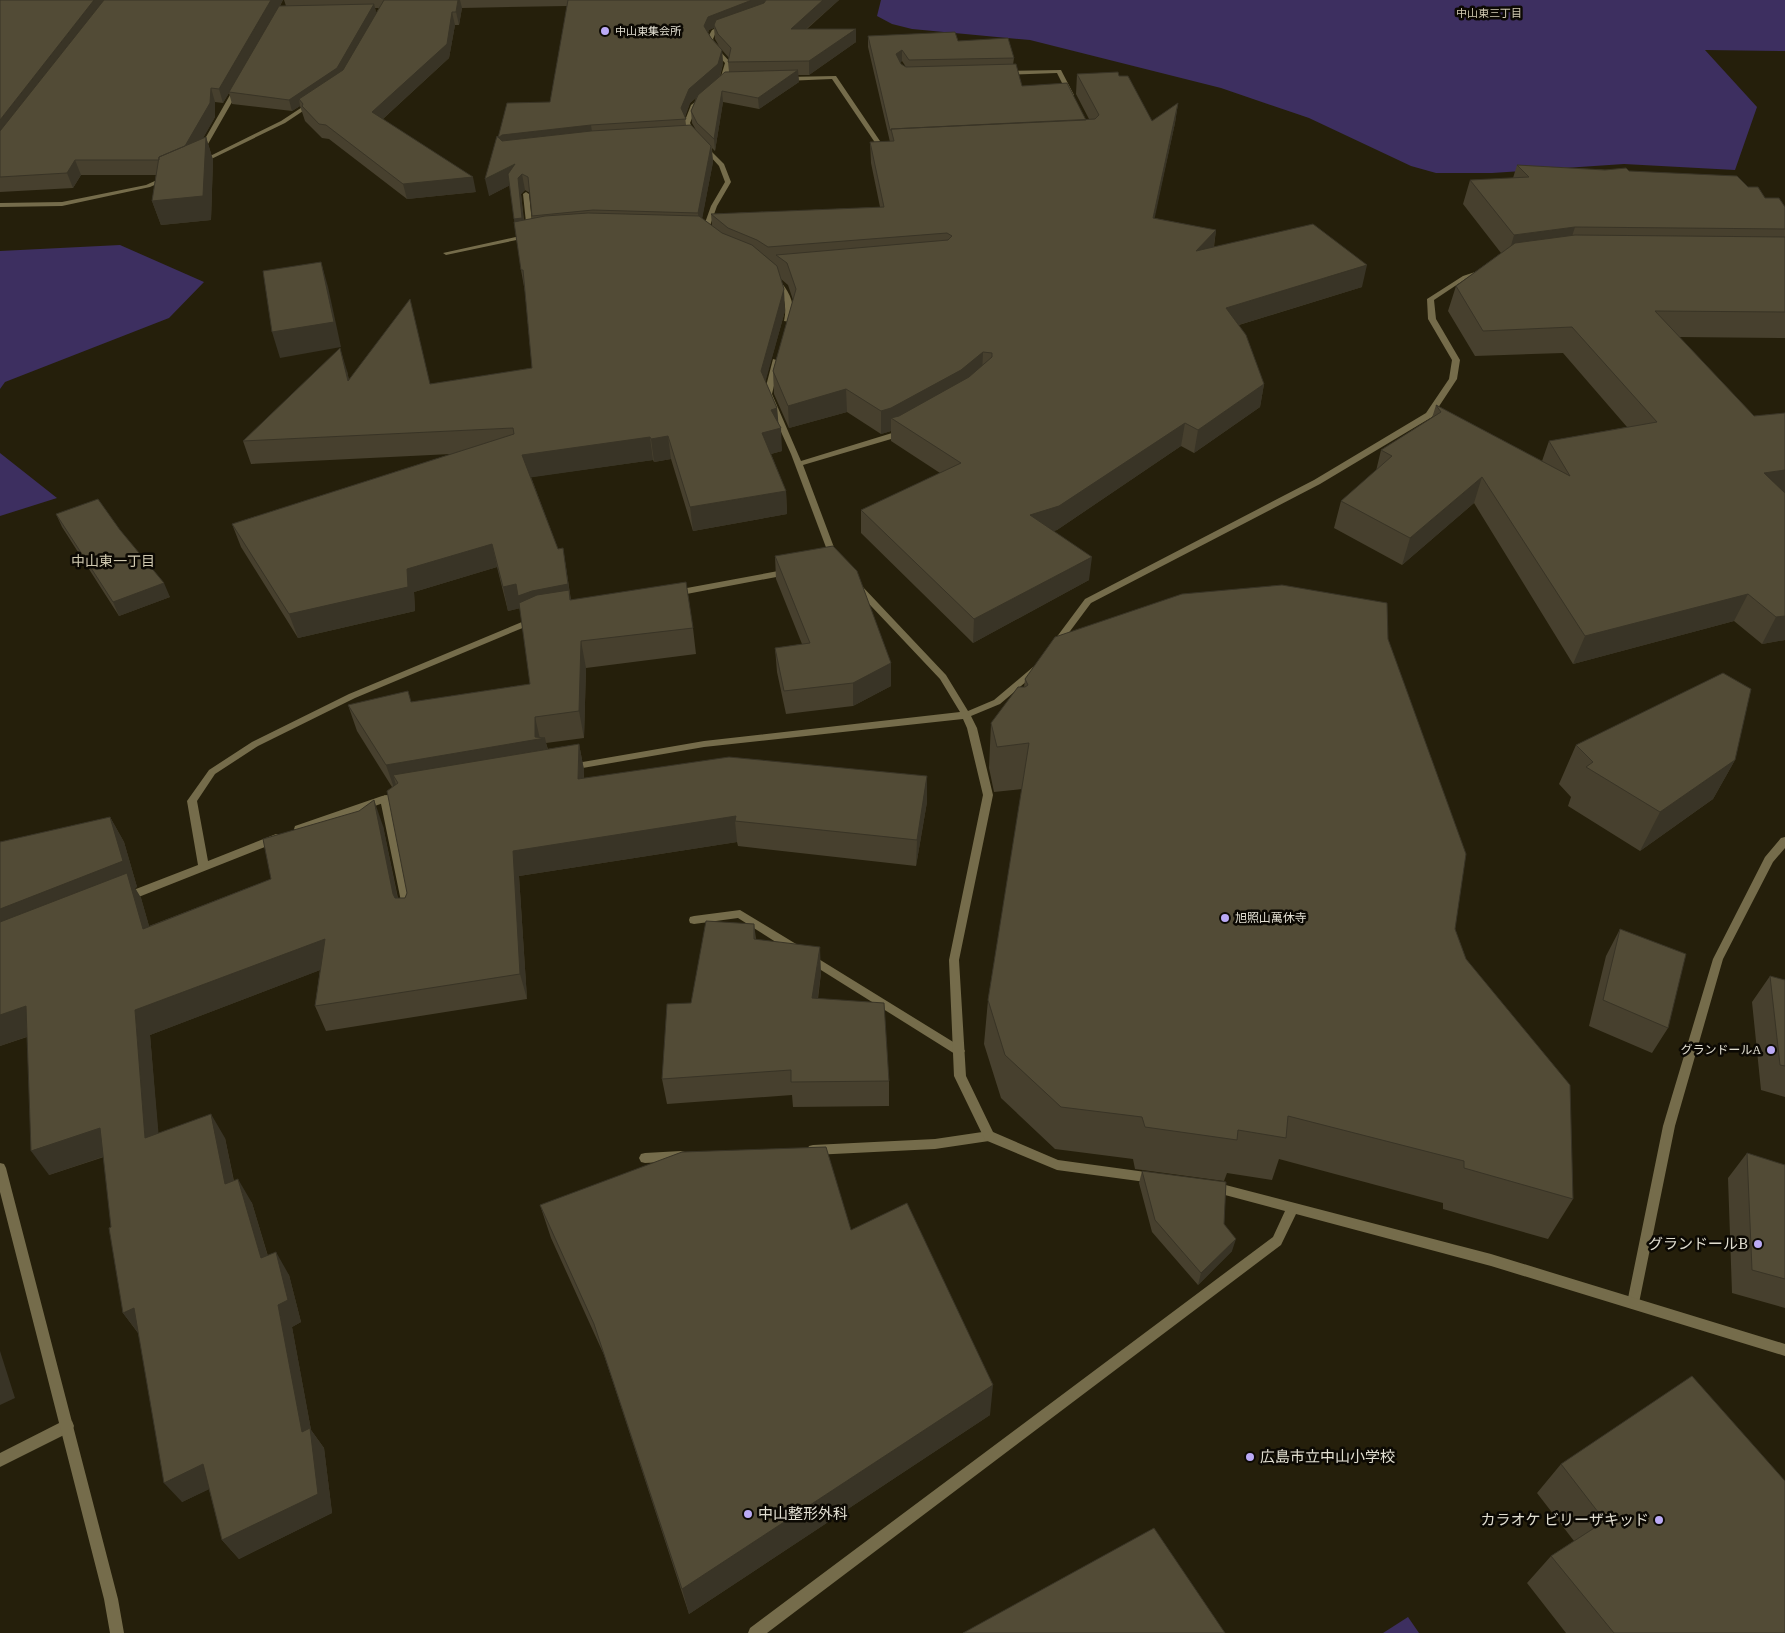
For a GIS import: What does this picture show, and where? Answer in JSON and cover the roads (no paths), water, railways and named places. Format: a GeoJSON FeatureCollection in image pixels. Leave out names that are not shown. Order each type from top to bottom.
{"type":"FeatureCollection","features":[{"type":"Feature","properties":{"kind":"street"},"geometry":{"type":"LineString","coordinates":[[714,90],[724,80],[728,63],[716,50],[710,39],[714,31],[730,24]]}},
{"type":"Feature","properties":{"kind":"street"},"geometry":{"type":"LineString","coordinates":[[1002,73],[1059,71],[1076,104]]}},
{"type":"Feature","properties":{"kind":"street"},"geometry":{"type":"LineString","coordinates":[[774,79],[834,78],[880,146],[899,145]]}},
{"type":"Feature","properties":{"kind":"street"},"geometry":{"type":"LineString","coordinates":[[724,80],[734,80]]}},
{"type":"Feature","properties":{"kind":"street"},"geometry":{"type":"LineString","coordinates":[[240,81],[192,167],[283,122],[321,97]]}},
{"type":"Feature","properties":{"kind":"street"},"geometry":{"type":"LineString","coordinates":[[704,234],[714,206],[728,182],[722,165],[694,137],[687,123],[694,105],[707,96]]}},
{"type":"Feature","properties":{"kind":"street"},"geometry":{"type":"LineString","coordinates":[[685,137],[694,137]]}},
{"type":"Feature","properties":{"kind":"street"},"geometry":{"type":"LineString","coordinates":[[0,205],[62,204],[148,186],[174,175]]}},
{"type":"Feature","properties":{"kind":"street"},"geometry":{"type":"LineString","coordinates":[[526,194],[530,236]]}},
{"type":"Feature","properties":{"kind":"street"},"geometry":{"type":"LineString","coordinates":[[446,253],[539,234]]}},
{"type":"Feature","properties":{"kind":"street"},"geometry":{"type":"LineString","coordinates":[[694,234],[704,234],[711,240]]}},
{"type":"Feature","properties":{"kind":"street"},"geometry":{"type":"LineString","coordinates":[[1049,652],[1088,601],[1317,482],[1429,415],[1453,379],[1456,360],[1432,319],[1430,299],[1465,277],[1492,268]]}},
{"type":"Feature","properties":{"kind":"street"},"geometry":{"type":"LineString","coordinates":[[777,272],[767,272],[783,286],[791,311],[786,328]]}},
{"type":"Feature","properties":{"kind":"street"},"geometry":{"type":"LineString","coordinates":[[778,355],[768,394],[799,464],[831,565]]}},
{"type":"Feature","properties":{"kind":"street"},"geometry":{"type":"LineString","coordinates":[[799,464],[895,435],[912,426]]}},
{"type":"Feature","properties":{"kind":"street"},"geometry":{"type":"LineString","coordinates":[[664,595],[798,571]]}},
{"type":"Feature","properties":{"kind":"street"},"geometry":{"type":"LineString","coordinates":[[849,578],[943,677],[972,728],[988,795],[954,960],[960,1076],[989,1136]]}},
{"type":"Feature","properties":{"kind":"street"},"geometry":{"type":"LineString","coordinates":[[204,867],[192,801],[212,772],[256,744],[352,696],[540,618]]}},
{"type":"Feature","properties":{"kind":"street"},"geometry":{"type":"LineString","coordinates":[[559,769],[704,744],[966,716],[997,702],[1044,660]]}},
{"type":"Feature","properties":{"kind":"street"},"geometry":{"type":"LineString","coordinates":[[997,702],[1005,711]]}},
{"type":"Feature","properties":{"kind":"street"},"geometry":{"type":"LineString","coordinates":[[120,900],[293,831],[385,799],[414,794]]}},
{"type":"Feature","properties":{"kind":"street"},"geometry":{"type":"LineString","coordinates":[[385,799],[409,919]]}},
{"type":"Feature","properties":{"kind":"street"},"geometry":{"type":"LineString","coordinates":[[1633,1303],[1669,1126],[1718,959],[1769,860],[1785,841]]}},
{"type":"Feature","properties":{"kind":"street"},"geometry":{"type":"LineString","coordinates":[[694,920],[740,914],[959,1051]]}},
{"type":"Feature","properties":{"kind":"street"},"geometry":{"type":"LineString","coordinates":[[800,1151],[935,1144],[989,1136],[1057,1165],[1165,1180]]}},
{"type":"Feature","properties":{"kind":"street"},"geometry":{"type":"LineString","coordinates":[[645,1158],[693,1156]]}},
{"type":"Feature","properties":{"kind":"street"},"geometry":{"type":"LineString","coordinates":[[0,1168],[111,1599],[117,1633]]}},
{"type":"Feature","properties":{"kind":"street"},"geometry":{"type":"LineString","coordinates":[[1204,1186],[1223,1188],[1491,1260],[1785,1350]]}},
{"type":"Feature","properties":{"kind":"street"},"geometry":{"type":"LineString","coordinates":[[755,1633],[1278,1241],[1293,1207]]}},
{"type":"Feature","properties":{"kind":"street"},"geometry":{"type":"LineString","coordinates":[[0,1460],[67,1426]]}},
{"type":"Feature","properties":{"kind":"place","name":"中山東集会所"},"geometry":{"type":"Point","coordinates":[605,31]}},
{"type":"Feature","properties":{"kind":"place","name":"旭照山萬休寺"},"geometry":{"type":"Point","coordinates":[1225,918]}},
{"type":"Feature","properties":{"kind":"place","name":"グランドールA"},"geometry":{"type":"Point","coordinates":[1771,1050]}},
{"type":"Feature","properties":{"kind":"place","name":"グランドールB"},"geometry":{"type":"Point","coordinates":[1758,1244]}},
{"type":"Feature","properties":{"kind":"place","name":"広島市立中山小学校"},"geometry":{"type":"Point","coordinates":[1250,1457]}},
{"type":"Feature","properties":{"kind":"place","name":"中山整形外科"},"geometry":{"type":"Point","coordinates":[748,1514]}},
{"type":"Feature","properties":{"kind":"place","name":"カラオケ ビリーザキッド"},"geometry":{"type":"Point","coordinates":[1659,1520]}},
{"type":"Feature","properties":{"kind":"district","name":"中山東三丁目"},"geometry":{"type":"Point","coordinates":[1489,13]}},
{"type":"Feature","properties":{"kind":"district","name":"中山東一丁目"},"geometry":{"type":"Point","coordinates":[113,561]}}]}
